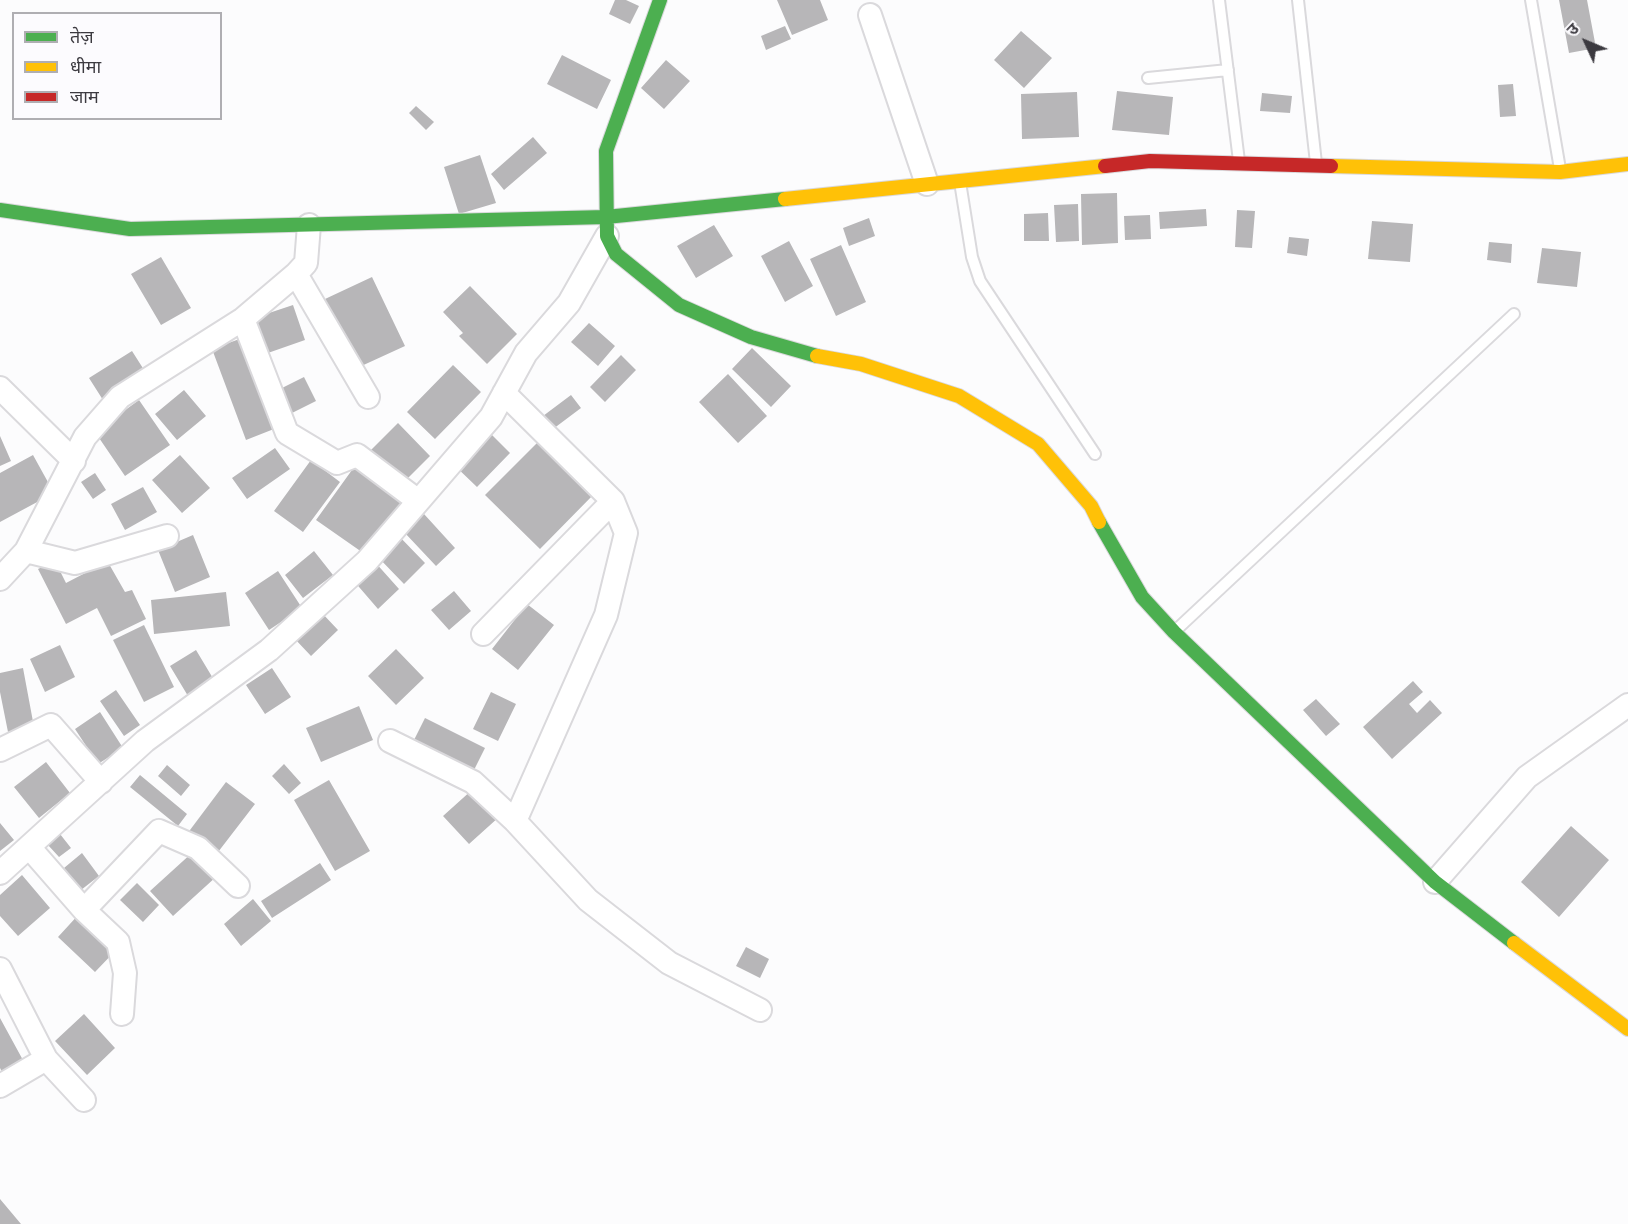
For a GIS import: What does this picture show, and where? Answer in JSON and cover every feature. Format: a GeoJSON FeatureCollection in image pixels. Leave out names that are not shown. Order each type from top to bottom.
{"type":"FeatureCollection","features":[{"type":"Feature","properties":{"kind":"street"},"geometry":{"type":"LineString","coordinates":[[660,0],[606,151],[607,226],[616,254],[679,304],[751,337],[800,353],[861,364],[959,396],[1038,444],[1091,506],[1118,559],[1142,597],[1174,632],[1435,882],[1628,1029]]}},
{"type":"Feature","properties":{"kind":"street"},"geometry":{"type":"LineString","coordinates":[[870,15],[927,184]]}},
{"type":"Feature","properties":{"kind":"street"},"geometry":{"type":"LineString","coordinates":[[0,210],[130,229],[309,225],[607,226],[927,184],[1150,161],[1560,172],[1628,164]]}},
{"type":"Feature","properties":{"kind":"street"},"geometry":{"type":"LineString","coordinates":[[0,579],[26,551],[85,436],[120,397],[243,319],[296,274],[306,263],[309,225]]}},
{"type":"Feature","properties":{"kind":"street"},"geometry":{"type":"LineString","coordinates":[[0,873],[145,741],[269,650],[367,561],[417,500],[491,417],[526,353],[569,303],[607,226]]}},
{"type":"Feature","properties":{"kind":"street"},"geometry":{"type":"LineString","coordinates":[[296,274],[368,397]]}},
{"type":"Feature","properties":{"kind":"street"},"geometry":{"type":"LineString","coordinates":[[243,319],[287,433],[337,463],[357,455],[417,500]]}},
{"type":"Feature","properties":{"kind":"street"},"geometry":{"type":"LineString","coordinates":[[0,388],[74,461]]}},
{"type":"Feature","properties":{"kind":"street"},"geometry":{"type":"LineString","coordinates":[[504,393],[613,501],[626,533],[606,615],[515,822]]}},
{"type":"Feature","properties":{"kind":"street"},"geometry":{"type":"LineString","coordinates":[[483,634],[613,501]]}},
{"type":"Feature","properties":{"kind":"street"},"geometry":{"type":"LineString","coordinates":[[26,551],[75,563],[167,536]]}},
{"type":"Feature","properties":{"kind":"street"},"geometry":{"type":"LineString","coordinates":[[1435,882],[1538,767],[1628,705]]}},
{"type":"Feature","properties":{"kind":"street"},"geometry":{"type":"LineString","coordinates":[[0,749],[51,725],[101,782]]}},
{"type":"Feature","properties":{"kind":"street"},"geometry":{"type":"LineString","coordinates":[[390,741],[473,782],[515,822],[588,900],[669,963],[760,1010]]}},
{"type":"Feature","properties":{"kind":"street"},"geometry":{"type":"LineString","coordinates":[[84,910],[159,831],[198,848],[238,886]]}},
{"type":"Feature","properties":{"kind":"street"},"geometry":{"type":"LineString","coordinates":[[29,847],[84,910],[118,942],[125,973],[122,1014]]}},
{"type":"Feature","properties":{"kind":"street"},"geometry":{"type":"LineString","coordinates":[[0,969],[46,1059],[84,1100]]}},
{"type":"Feature","properties":{"kind":"street"},"geometry":{"type":"LineString","coordinates":[[0,1086],[46,1059]]}},
{"type":"Feature","properties":{"kind":"lane"},"geometry":{"type":"LineString","coordinates":[[1219,0],[1240,164]]}},
{"type":"Feature","properties":{"kind":"lane"},"geometry":{"type":"LineString","coordinates":[[1298,0],[1317,166]]}},
{"type":"Feature","properties":{"kind":"lane"},"geometry":{"type":"LineString","coordinates":[[1531,0],[1560,172]]}},
{"type":"Feature","properties":{"kind":"lane"},"geometry":{"type":"LineString","coordinates":[[1148,78],[1228,70]]}},
{"type":"Feature","properties":{"kind":"lane"},"geometry":{"type":"LineString","coordinates":[[960,182],[974,264],[980,281],[1095,454]]}},
{"type":"Feature","properties":{"kind":"lane"},"geometry":{"type":"LineString","coordinates":[[1174,632],[1514,314]]}},
{"type":"Feature","properties":{"kind":"building"},"geometry":{"type":"Polygon","coordinates":[[[615,0],[626,0],[639,6],[630,24],[609,14],[615,0]]]}},
{"type":"Feature","properties":{"kind":"building"},"geometry":{"type":"Polygon","coordinates":[[[777,0],[820,0],[828,20],[792,35],[777,0]]]}},
{"type":"Feature","properties":{"kind":"building"},"geometry":{"type":"Polygon","coordinates":[[[1559,0],[1587,0],[1596,48],[1569,53],[1559,0]]]}},
{"type":"Feature","properties":{"kind":"building"},"geometry":{"type":"Polygon","coordinates":[[[785,26],[791,39],[766,50],[761,36],[785,26]]]}},
{"type":"Feature","properties":{"kind":"building"},"geometry":{"type":"Polygon","coordinates":[[[1021,31],[1052,58],[1024,88],[994,60],[1021,31]]]}},
{"type":"Feature","properties":{"kind":"building"},"geometry":{"type":"Polygon","coordinates":[[[562,55],[611,80],[597,109],[547,84],[562,55]]]}},
{"type":"Feature","properties":{"kind":"building"},"geometry":{"type":"Polygon","coordinates":[[[666,60],[690,81],[664,109],[641,88],[666,60]]]}},
{"type":"Feature","properties":{"kind":"building"},"geometry":{"type":"Polygon","coordinates":[[[1513,84],[1516,116],[1500,117],[1498,85],[1513,84]]]}},
{"type":"Feature","properties":{"kind":"building"},"geometry":{"type":"Polygon","coordinates":[[[1117,91],[1173,97],[1169,135],[1112,130],[1117,91]]]}},
{"type":"Feature","properties":{"kind":"building"},"geometry":{"type":"Polygon","coordinates":[[[1077,92],[1079,137],[1022,139],[1021,94],[1077,92]]]}},
{"type":"Feature","properties":{"kind":"building"},"geometry":{"type":"Polygon","coordinates":[[[1262,93],[1292,96],[1290,113],[1260,111],[1262,93]]]}},
{"type":"Feature","properties":{"kind":"building"},"geometry":{"type":"Polygon","coordinates":[[[416,106],[434,122],[426,130],[409,113],[416,106]]]}},
{"type":"Feature","properties":{"kind":"building"},"geometry":{"type":"Polygon","coordinates":[[[533,137],[547,153],[504,190],[491,174],[533,137]]]}},
{"type":"Feature","properties":{"kind":"building"},"geometry":{"type":"Polygon","coordinates":[[[480,155],[496,203],[459,214],[444,167],[480,155]]]}},
{"type":"Feature","properties":{"kind":"building"},"geometry":{"type":"Polygon","coordinates":[[[1117,193],[1118,243],[1082,245],[1081,194],[1117,193]]]}},
{"type":"Feature","properties":{"kind":"building"},"geometry":{"type":"Polygon","coordinates":[[[1078,204],[1079,241],[1056,242],[1054,205],[1078,204]]]}},
{"type":"Feature","properties":{"kind":"building"},"geometry":{"type":"Polygon","coordinates":[[[1206,209],[1207,226],[1160,229],[1159,212],[1206,209]]]}},
{"type":"Feature","properties":{"kind":"building"},"geometry":{"type":"Polygon","coordinates":[[[1237,210],[1255,211],[1252,248],[1235,247],[1237,210]]]}},
{"type":"Feature","properties":{"kind":"building"},"geometry":{"type":"Polygon","coordinates":[[[1048,213],[1049,241],[1024,241],[1024,214],[1048,213]]]}},
{"type":"Feature","properties":{"kind":"building"},"geometry":{"type":"Polygon","coordinates":[[[1150,215],[1151,239],[1125,240],[1124,216],[1150,215]]]}},
{"type":"Feature","properties":{"kind":"building"},"geometry":{"type":"Polygon","coordinates":[[[869,218],[875,236],[849,246],[843,228],[869,218]]]}},
{"type":"Feature","properties":{"kind":"building"},"geometry":{"type":"Polygon","coordinates":[[[1372,221],[1413,224],[1410,262],[1368,259],[1372,221]]]}},
{"type":"Feature","properties":{"kind":"building"},"geometry":{"type":"Polygon","coordinates":[[[714,225],[733,256],[696,278],[677,246],[714,225]]]}},
{"type":"Feature","properties":{"kind":"building"},"geometry":{"type":"Polygon","coordinates":[[[1289,237],[1309,239],[1307,256],[1287,253],[1289,237]]]}},
{"type":"Feature","properties":{"kind":"building"},"geometry":{"type":"Polygon","coordinates":[[[789,241],[813,286],[785,302],[761,256],[789,241]]]}},
{"type":"Feature","properties":{"kind":"building"},"geometry":{"type":"Polygon","coordinates":[[[1489,242],[1512,244],[1511,263],[1487,260],[1489,242]]]}},
{"type":"Feature","properties":{"kind":"building"},"geometry":{"type":"Polygon","coordinates":[[[841,245],[866,302],[836,316],[810,259],[841,245]]]}},
{"type":"Feature","properties":{"kind":"building"},"geometry":{"type":"Polygon","coordinates":[[[1542,248],[1581,252],[1577,287],[1537,283],[1542,248]]]}},
{"type":"Feature","properties":{"kind":"building"},"geometry":{"type":"Polygon","coordinates":[[[161,257],[191,308],[161,325],[131,274],[161,257]]]}},
{"type":"Feature","properties":{"kind":"building"},"geometry":{"type":"Polygon","coordinates":[[[372,277],[405,346],[357,368],[325,299],[372,277]]]}},
{"type":"Feature","properties":{"kind":"building"},"geometry":{"type":"Polygon","coordinates":[[[470,286],[517,334],[487,364],[459,336],[463,333],[443,312],[470,286]]]}},
{"type":"Feature","properties":{"kind":"building"},"geometry":{"type":"Polygon","coordinates":[[[293,305],[305,340],[265,354],[254,318],[293,305]]]}},
{"type":"Feature","properties":{"kind":"building"},"geometry":{"type":"Polygon","coordinates":[[[589,323],[615,346],[598,366],[571,342],[589,323]]]}},
{"type":"Feature","properties":{"kind":"building"},"geometry":{"type":"Polygon","coordinates":[[[245,337],[279,427],[246,440],[212,349],[245,337]]]}},
{"type":"Feature","properties":{"kind":"building"},"geometry":{"type":"Polygon","coordinates":[[[752,348],[791,386],[771,407],[732,369],[752,348]]]}},
{"type":"Feature","properties":{"kind":"building"},"geometry":{"type":"Polygon","coordinates":[[[132,351],[146,373],[103,400],[89,378],[132,351]]]}},
{"type":"Feature","properties":{"kind":"building"},"geometry":{"type":"Polygon","coordinates":[[[621,355],[636,370],[605,402],[590,387],[621,355]]]}},
{"type":"Feature","properties":{"kind":"building"},"geometry":{"type":"Polygon","coordinates":[[[453,365],[481,392],[435,439],[407,412],[453,365]]]}},
{"type":"Feature","properties":{"kind":"building"},"geometry":{"type":"Polygon","coordinates":[[[728,374],[767,416],[738,443],[699,402],[728,374]]]}},
{"type":"Feature","properties":{"kind":"building"},"geometry":{"type":"Polygon","coordinates":[[[304,377],[316,401],[286,416],[274,392],[304,377]]]}},
{"type":"Feature","properties":{"kind":"building"},"geometry":{"type":"Polygon","coordinates":[[[184,390],[206,416],[177,440],[155,414],[184,390]]]}},
{"type":"Feature","properties":{"kind":"building"},"geometry":{"type":"Polygon","coordinates":[[[571,395],[581,408],[553,429],[543,416],[571,395]]]}},
{"type":"Feature","properties":{"kind":"building"},"geometry":{"type":"Polygon","coordinates":[[[139,400],[170,445],[125,476],[95,432],[139,400]]]}},
{"type":"Feature","properties":{"kind":"building"},"geometry":{"type":"Polygon","coordinates":[[[398,423],[430,456],[402,484],[370,451],[398,423]]]}},
{"type":"Feature","properties":{"kind":"building"},"geometry":{"type":"Polygon","coordinates":[[[487,430],[510,453],[477,487],[453,464],[487,430]]]}},
{"type":"Feature","properties":{"kind":"building"},"geometry":{"type":"Polygon","coordinates":[[[0,436],[11,461],[0,466],[0,436]]]}},
{"type":"Feature","properties":{"kind":"building"},"geometry":{"type":"Polygon","coordinates":[[[541,439],[596,492],[540,549],[485,495],[541,439]]]}},
{"type":"Feature","properties":{"kind":"building"},"geometry":{"type":"Polygon","coordinates":[[[275,448],[290,469],[247,499],[232,478],[275,448]]]}},
{"type":"Feature","properties":{"kind":"building"},"geometry":{"type":"Polygon","coordinates":[[[33,455],[54,493],[0,522],[0,473],[33,455]]]}},
{"type":"Feature","properties":{"kind":"building"},"geometry":{"type":"Polygon","coordinates":[[[180,455],[210,488],[182,513],[152,480],[180,455]]]}},
{"type":"Feature","properties":{"kind":"building"},"geometry":{"type":"Polygon","coordinates":[[[311,460],[340,482],[303,532],[274,511],[311,460]]]}},
{"type":"Feature","properties":{"kind":"building"},"geometry":{"type":"Polygon","coordinates":[[[357,463],[409,501],[369,557],[316,520],[357,463]]]}},
{"type":"Feature","properties":{"kind":"building"},"geometry":{"type":"Polygon","coordinates":[[[95,473],[106,490],[93,499],[81,482],[95,473]]]}},
{"type":"Feature","properties":{"kind":"building"},"geometry":{"type":"Polygon","coordinates":[[[143,487],[157,512],[125,530],[111,504],[143,487]]]}},
{"type":"Feature","properties":{"kind":"building"},"geometry":{"type":"Polygon","coordinates":[[[424,514],[455,548],[436,566],[404,532],[424,514]]]}},
{"type":"Feature","properties":{"kind":"building"},"geometry":{"type":"Polygon","coordinates":[[[396,533],[425,563],[404,584],[375,554],[396,533]]]}},
{"type":"Feature","properties":{"kind":"building"},"geometry":{"type":"Polygon","coordinates":[[[193,535],[210,577],[175,592],[158,550],[193,535]]]}},
{"type":"Feature","properties":{"kind":"building"},"geometry":{"type":"Polygon","coordinates":[[[314,551],[333,575],[303,598],[285,575],[314,551]]]}},
{"type":"Feature","properties":{"kind":"building"},"geometry":{"type":"Polygon","coordinates":[[[105,557],[125,592],[132,590],[146,619],[111,636],[97,608],[66,624],[38,569],[55,561],[66,583],[89,571],[85,564],[105,557]]]}},
{"type":"Feature","properties":{"kind":"building"},"geometry":{"type":"Polygon","coordinates":[[[374,561],[399,589],[378,609],[353,580],[374,561]]]}},
{"type":"Feature","properties":{"kind":"building"},"geometry":{"type":"Polygon","coordinates":[[[278,571],[302,608],[269,630],[245,593],[278,571]]]}},
{"type":"Feature","properties":{"kind":"building"},"geometry":{"type":"Polygon","coordinates":[[[454,591],[471,611],[449,630],[431,610],[454,591]]]}},
{"type":"Feature","properties":{"kind":"building"},"geometry":{"type":"Polygon","coordinates":[[[226,592],[230,626],[154,634],[151,600],[226,592]]]}},
{"type":"Feature","properties":{"kind":"building"},"geometry":{"type":"Polygon","coordinates":[[[527,604],[554,625],[518,670],[492,649],[527,604]]]}},
{"type":"Feature","properties":{"kind":"building"},"geometry":{"type":"Polygon","coordinates":[[[321,612],[338,630],[311,656],[294,638],[321,612]]]}},
{"type":"Feature","properties":{"kind":"building"},"geometry":{"type":"Polygon","coordinates":[[[144,625],[174,687],[144,702],[113,640],[144,625]]]}},
{"type":"Feature","properties":{"kind":"building"},"geometry":{"type":"Polygon","coordinates":[[[60,645],[75,677],[45,692],[30,659],[60,645]]]}},
{"type":"Feature","properties":{"kind":"building"},"geometry":{"type":"Polygon","coordinates":[[[396,649],[424,678],[396,705],[368,676],[396,649]]]}},
{"type":"Feature","properties":{"kind":"building"},"geometry":{"type":"Polygon","coordinates":[[[196,650],[214,680],[188,696],[170,666],[196,650]]]}},
{"type":"Feature","properties":{"kind":"building"},"geometry":{"type":"Polygon","coordinates":[[[23,668],[34,727],[8,732],[0,692],[0,673],[23,668]]]}},
{"type":"Feature","properties":{"kind":"building"},"geometry":{"type":"Polygon","coordinates":[[[272,668],[291,697],[265,714],[246,685],[272,668]]]}},
{"type":"Feature","properties":{"kind":"building"},"geometry":{"type":"Polygon","coordinates":[[[1413,681],[1423,692],[1409,704],[1417,713],[1430,700],[1442,713],[1392,759],[1363,727],[1413,681]]]}},
{"type":"Feature","properties":{"kind":"building"},"geometry":{"type":"Polygon","coordinates":[[[116,690],[140,725],[124,736],[100,701],[116,690]]]}},
{"type":"Feature","properties":{"kind":"building"},"geometry":{"type":"Polygon","coordinates":[[[491,692],[516,704],[498,741],[473,729],[491,692]]]}},
{"type":"Feature","properties":{"kind":"building"},"geometry":{"type":"Polygon","coordinates":[[[1316,699],[1340,724],[1326,736],[1303,710],[1316,699]]]}},
{"type":"Feature","properties":{"kind":"building"},"geometry":{"type":"Polygon","coordinates":[[[359,706],[373,740],[321,762],[306,728],[359,706]]]}},
{"type":"Feature","properties":{"kind":"building"},"geometry":{"type":"Polygon","coordinates":[[[100,712],[123,748],[98,764],[75,729],[100,712]]]}},
{"type":"Feature","properties":{"kind":"building"},"geometry":{"type":"Polygon","coordinates":[[[425,718],[485,748],[473,772],[413,742],[425,718]]]}},
{"type":"Feature","properties":{"kind":"building"},"geometry":{"type":"Polygon","coordinates":[[[46,762],[70,793],[39,818],[14,787],[46,762]]]}},
{"type":"Feature","properties":{"kind":"building"},"geometry":{"type":"Polygon","coordinates":[[[284,764],[301,783],[289,794],[272,776],[284,764]]]}},
{"type":"Feature","properties":{"kind":"building"},"geometry":{"type":"Polygon","coordinates":[[[167,765],[190,785],[181,796],[158,776],[167,765]]]}},
{"type":"Feature","properties":{"kind":"building"},"geometry":{"type":"Polygon","coordinates":[[[140,775],[187,814],[178,826],[130,787],[140,775]]]}},
{"type":"Feature","properties":{"kind":"building"},"geometry":{"type":"Polygon","coordinates":[[[329,780],[370,851],[335,871],[294,800],[329,780]]]}},
{"type":"Feature","properties":{"kind":"building"},"geometry":{"type":"Polygon","coordinates":[[[226,782],[255,804],[215,856],[187,834],[226,782]]]}},
{"type":"Feature","properties":{"kind":"building"},"geometry":{"type":"Polygon","coordinates":[[[473,789],[499,817],[469,844],[443,816],[473,789]]]}},
{"type":"Feature","properties":{"kind":"building"},"geometry":{"type":"Polygon","coordinates":[[[0,823],[14,840],[0,851],[0,823]]]}},
{"type":"Feature","properties":{"kind":"building"},"geometry":{"type":"Polygon","coordinates":[[[1571,826],[1609,860],[1559,917],[1521,882],[1571,826]]]}},
{"type":"Feature","properties":{"kind":"building"},"geometry":{"type":"Polygon","coordinates":[[[60,834],[71,848],[59,857],[48,845],[60,834]]]}},
{"type":"Feature","properties":{"kind":"building"},"geometry":{"type":"Polygon","coordinates":[[[194,851],[217,876],[173,916],[150,891],[194,851]]]}},
{"type":"Feature","properties":{"kind":"building"},"geometry":{"type":"Polygon","coordinates":[[[82,853],[99,876],[81,890],[64,868],[82,853]]]}},
{"type":"Feature","properties":{"kind":"building"},"geometry":{"type":"Polygon","coordinates":[[[320,863],[331,880],[272,918],[261,901],[320,863]]]}},
{"type":"Feature","properties":{"kind":"building"},"geometry":{"type":"Polygon","coordinates":[[[22,875],[50,908],[18,936],[0,916],[0,895],[22,875]]]}},
{"type":"Feature","properties":{"kind":"building"},"geometry":{"type":"Polygon","coordinates":[[[137,883],[159,905],[143,922],[120,900],[137,883]]]}},
{"type":"Feature","properties":{"kind":"building"},"geometry":{"type":"Polygon","coordinates":[[[253,899],[271,921],[241,946],[224,924],[253,899]]]}},
{"type":"Feature","properties":{"kind":"building"},"geometry":{"type":"Polygon","coordinates":[[[80,913],[118,948],[95,972],[58,937],[80,913]]]}},
{"type":"Feature","properties":{"kind":"building"},"geometry":{"type":"Polygon","coordinates":[[[746,947],[769,959],[760,978],[736,966],[746,947]]]}},
{"type":"Feature","properties":{"kind":"building"},"geometry":{"type":"Polygon","coordinates":[[[84,1014],[115,1048],[87,1075],[55,1041],[84,1014]]]}},
{"type":"Feature","properties":{"kind":"building"},"geometry":{"type":"Polygon","coordinates":[[[0,1018],[24,1062],[3,1074],[0,1068],[0,1018]]]}},
{"type":"Feature","properties":{"kind":"building"},"geometry":{"type":"Polygon","coordinates":[[[0,1199],[21,1224],[0,1224],[0,1199]]]}},
{"type":"Feature","properties":{"kind":"traffic: fast"},"geometry":{"type":"LineString","coordinates":[[660,0],[606,151],[607,236],[616,254],[679,305],[751,337],[817,356]]}},
{"type":"Feature","properties":{"kind":"traffic: fast"},"geometry":{"type":"LineString","coordinates":[[0,210],[130,229],[606,217],[785,199]]}},
{"type":"Feature","properties":{"kind":"traffic: fast"},"geometry":{"type":"LineString","coordinates":[[1099,522],[1142,597],[1174,632],[1435,882],[1514,943]]}},
{"type":"Feature","properties":{"kind":"traffic: slow"},"geometry":{"type":"LineString","coordinates":[[1331,166],[1560,172],[1628,164]]}},
{"type":"Feature","properties":{"kind":"traffic: slow"},"geometry":{"type":"LineString","coordinates":[[785,199],[1105,166]]}},
{"type":"Feature","properties":{"kind":"traffic: slow"},"geometry":{"type":"LineString","coordinates":[[817,356],[861,364],[959,396],[1038,444],[1091,506],[1099,522]]}},
{"type":"Feature","properties":{"kind":"traffic: slow"},"geometry":{"type":"LineString","coordinates":[[1514,943],[1628,1029]]}},
{"type":"Feature","properties":{"kind":"traffic: jam"},"geometry":{"type":"LineString","coordinates":[[1105,166],[1150,161],[1331,166]]}}]}
